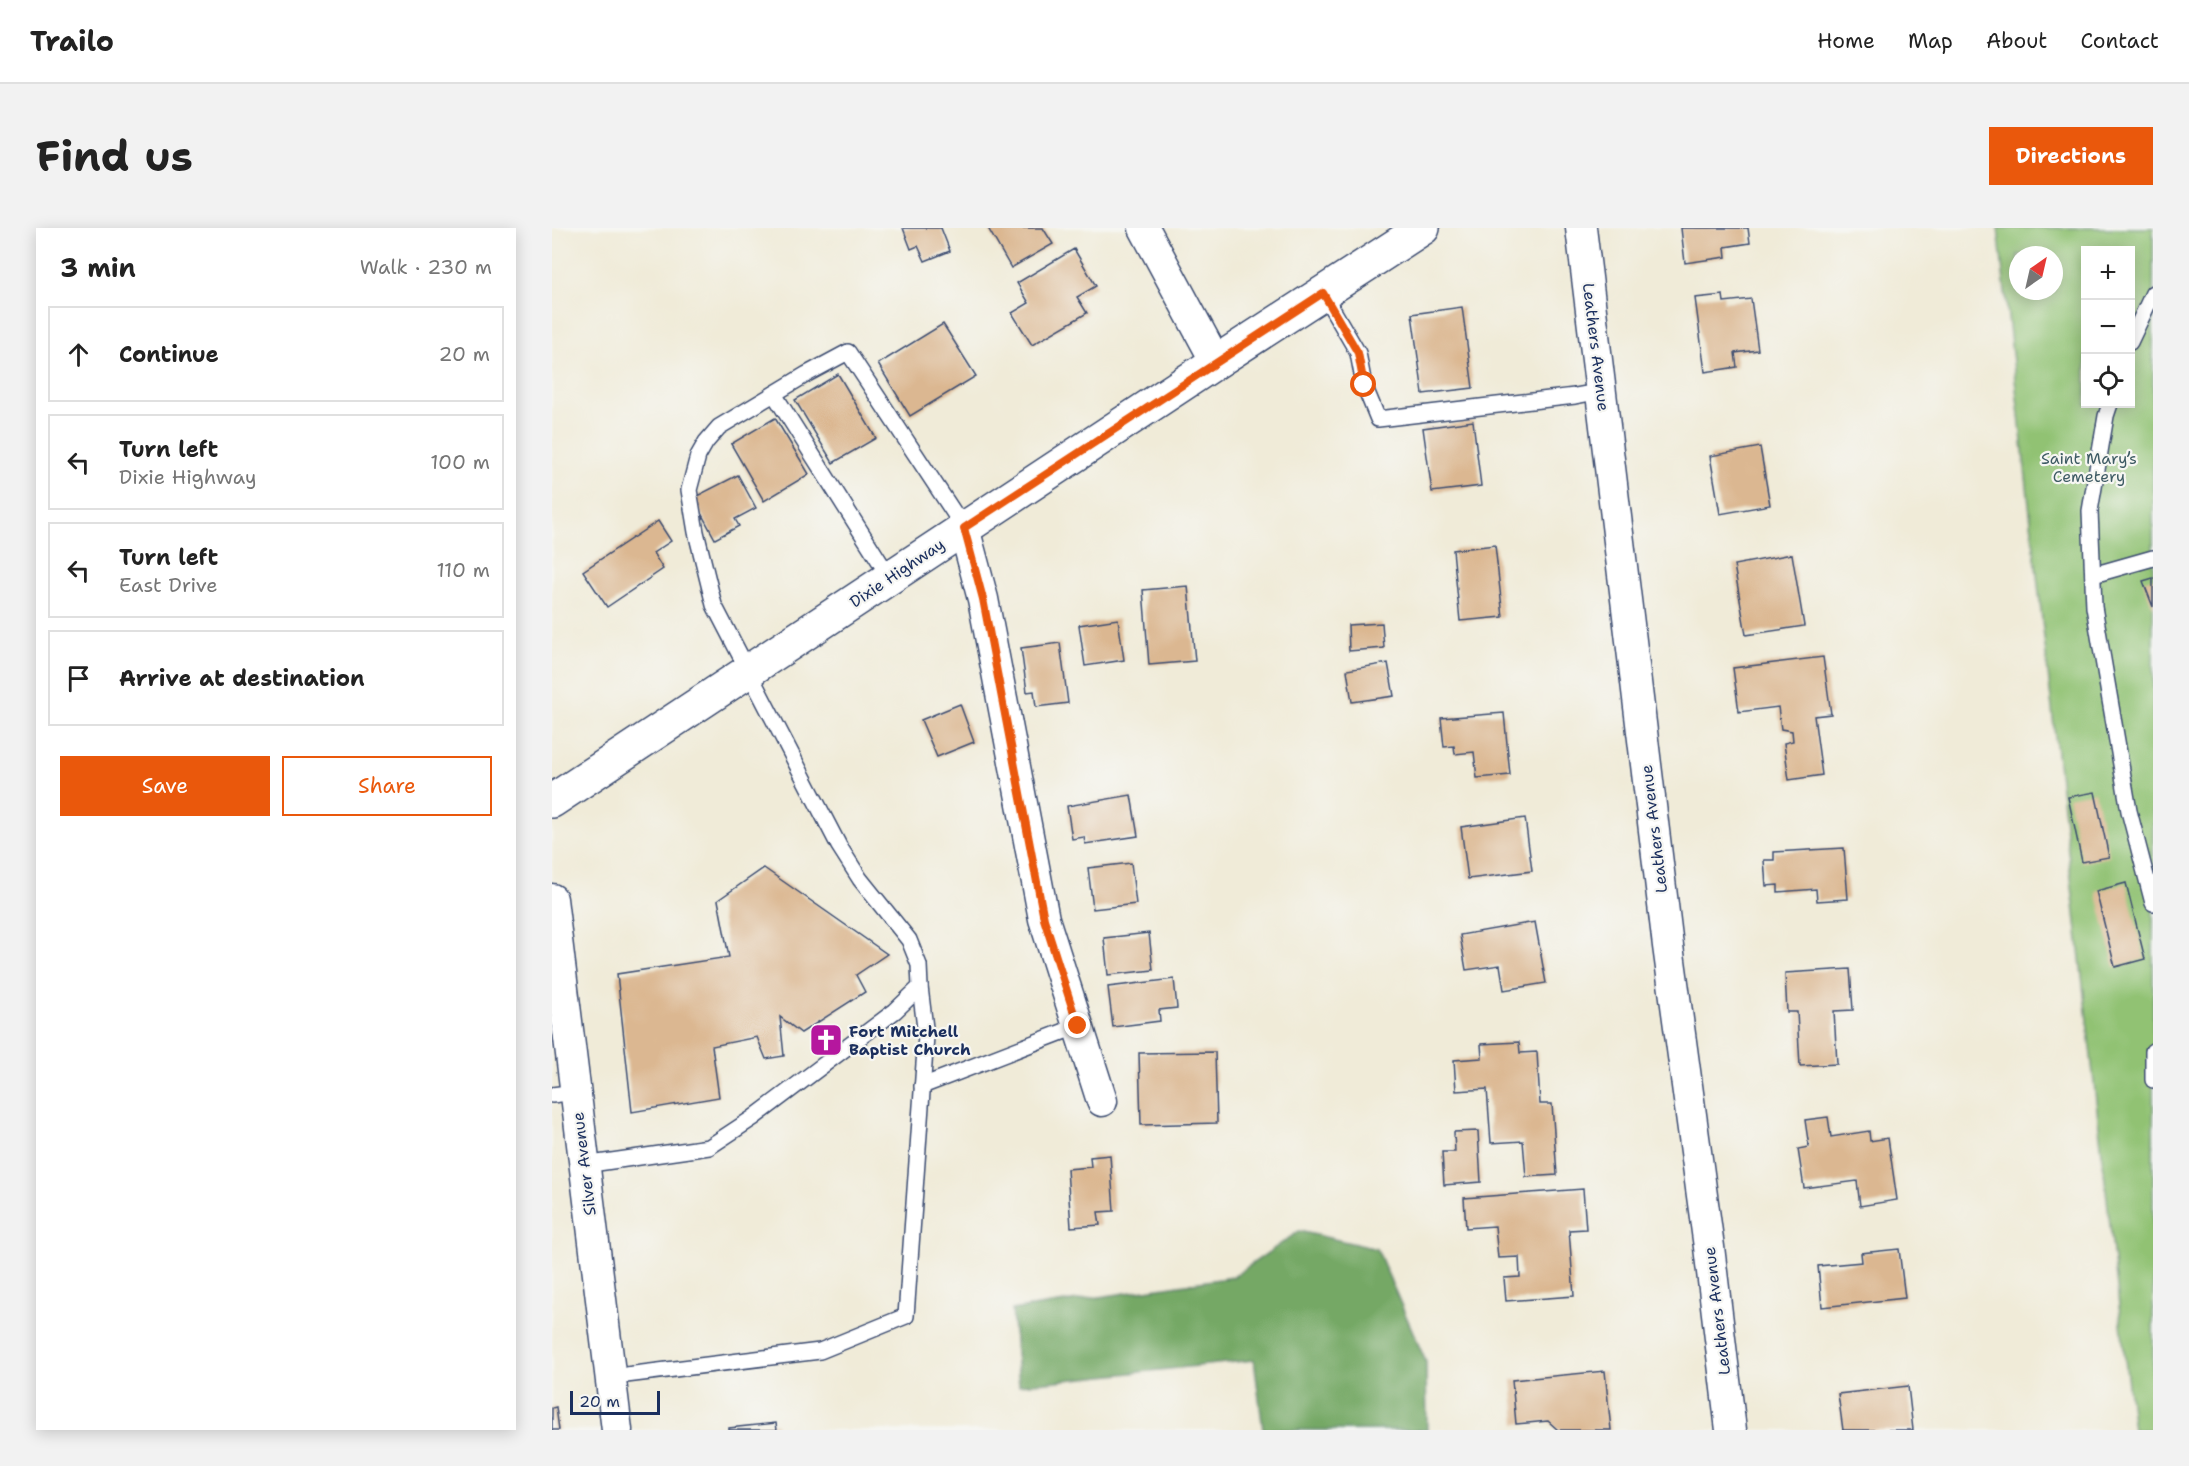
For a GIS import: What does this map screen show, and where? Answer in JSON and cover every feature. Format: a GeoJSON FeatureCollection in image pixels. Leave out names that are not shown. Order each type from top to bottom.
{"type":"FeatureCollection","features":[{"type":"Feature","properties":{"kind":"main road","name":"Dixie Highway"},"geometry":{"type":"LineString","coordinates":[[552,801],[1216,362],[1423,228]]}},
{"type":"Feature","properties":{"kind":"street"},"geometry":{"type":"LineString","coordinates":[[1144,228],[1216,362]]}},
{"type":"Feature","properties":{"kind":"street","name":"Leathers Avenue"},"geometry":{"type":"LineString","coordinates":[[1581,228],[1666,934],[1731,1430]]}},
{"type":"Feature","properties":{"kind":"street"},"geometry":{"type":"LineString","coordinates":[[964,528],[983,599],[1044,919],[1102,1101]]}},
{"type":"Feature","properties":{"kind":"street","name":"Silver Avenue"},"geometry":{"type":"LineString","coordinates":[[552,899],[564,1093],[584,1165],[616,1430]]}},
{"type":"Feature","properties":{"kind":"lane"},"geometry":{"type":"LineString","coordinates":[[1323,293],[1358,353],[1364,385],[1378,419],[1602,391]]}},
{"type":"Feature","properties":{"kind":"lane"},"geometry":{"type":"LineString","coordinates":[[2135,331],[2153,293]]}},
{"type":"Feature","properties":{"kind":"lane"},"geometry":{"type":"LineString","coordinates":[[610,1377],[820,1351],[906,1316],[926,1036],[919,965],[909,940],[860,879],[839,846],[714,605],[696,532],[689,490],[698,456],[719,427],[848,352],[964,528]]}},
{"type":"Feature","properties":{"kind":"lane"},"geometry":{"type":"LineString","coordinates":[[774,394],[890,578]]}},
{"type":"Feature","properties":{"kind":"lane"},"geometry":{"type":"LineString","coordinates":[[2109,408],[2090,511],[2094,607],[2129,811],[2153,903]]}},
{"type":"Feature","properties":{"kind":"lane"},"geometry":{"type":"LineString","coordinates":[[2093,575],[2153,558]]}},
{"type":"Feature","properties":{"kind":"lane"},"geometry":{"type":"LineString","coordinates":[[584,1165],[709,1147],[753,1118],[895,1011],[920,987]]}},
{"type":"Feature","properties":{"kind":"lane"},"geometry":{"type":"LineString","coordinates":[[922,1086],[1078,1026]]}},
{"type":"Feature","properties":{"kind":"lane"},"geometry":{"type":"LineString","coordinates":[[2153,1051],[2153,1080]]}},
{"type":"Feature","properties":{"kind":"green space","name":"Saint Mary’s Cemetery"},"geometry":{"type":"Polygon","coordinates":[[[1998,228],[2153,228],[2153,1430],[2133,1430],[1998,228]]]}},
{"type":"Feature","properties":{"kind":"green space"},"geometry":{"type":"Polygon","coordinates":[[[1299,1231],[1377,1249],[1426,1362],[1427,1430],[1263,1430],[1254,1360],[1019,1385],[1012,1310],[1233,1277],[1299,1231]]]}},
{"type":"Feature","properties":{"kind":"building"},"geometry":{"type":"Polygon","coordinates":[[[903,228],[941,228],[950,251],[925,261],[918,246],[911,249],[903,228]]]}},
{"type":"Feature","properties":{"kind":"building"},"geometry":{"type":"Polygon","coordinates":[[[988,228],[1043,228],[1053,244],[1011,268],[988,228]]]}},
{"type":"Feature","properties":{"kind":"building"},"geometry":{"type":"Polygon","coordinates":[[[1681,228],[1748,228],[1750,243],[1725,247],[1726,257],[1685,263],[1681,228]]]}},
{"type":"Feature","properties":{"kind":"building"},"geometry":{"type":"Polygon","coordinates":[[[1074,249],[1096,286],[1077,297],[1087,313],[1032,345],[1012,313],[1029,303],[1017,283],[1074,249]]]}},
{"type":"Feature","properties":{"kind":"building"},"geometry":{"type":"Polygon","coordinates":[[[1723,295],[1724,302],[1751,299],[1758,350],[1735,353],[1737,367],[1705,372],[1695,298],[1723,295]]]}},
{"type":"Feature","properties":{"kind":"building"},"geometry":{"type":"Polygon","coordinates":[[[1462,307],[1473,388],[1423,394],[1412,314],[1462,307]]]}},
{"type":"Feature","properties":{"kind":"building"},"geometry":{"type":"Polygon","coordinates":[[[943,324],[976,376],[910,416],[878,364],[943,324]]]}},
{"type":"Feature","properties":{"kind":"building"},"geometry":{"type":"Polygon","coordinates":[[[838,374],[876,438],[833,463],[795,400],[838,374]]]}},
{"type":"Feature","properties":{"kind":"building"},"geometry":{"type":"Polygon","coordinates":[[[775,418],[809,474],[764,501],[731,444],[775,418]]]}},
{"type":"Feature","properties":{"kind":"building"},"geometry":{"type":"Polygon","coordinates":[[[1473,421],[1481,486],[1432,492],[1423,428],[1473,421]]]}},
{"type":"Feature","properties":{"kind":"building"},"geometry":{"type":"Polygon","coordinates":[[[1760,447],[1770,505],[1720,514],[1710,456],[1760,447]]]}},
{"type":"Feature","properties":{"kind":"building"},"geometry":{"type":"Polygon","coordinates":[[[738,475],[756,508],[735,519],[739,526],[715,539],[693,498],[738,475]]]}},
{"type":"Feature","properties":{"kind":"building"},"geometry":{"type":"Polygon","coordinates":[[[658,521],[671,541],[653,553],[663,569],[607,607],[583,571],[658,521]]]}},
{"type":"Feature","properties":{"kind":"building"},"geometry":{"type":"Polygon","coordinates":[[[1495,545],[1503,617],[1460,621],[1453,550],[1495,545]]]}},
{"type":"Feature","properties":{"kind":"building"},"geometry":{"type":"Polygon","coordinates":[[[1792,554],[1804,626],[1746,635],[1734,565],[1792,554]]]}},
{"type":"Feature","properties":{"kind":"building"},"geometry":{"type":"Polygon","coordinates":[[[2153,578],[2153,607],[2143,581],[2153,578]]]}},
{"type":"Feature","properties":{"kind":"building"},"geometry":{"type":"Polygon","coordinates":[[[1188,586],[1195,661],[1149,665],[1143,590],[1188,586]]]}},
{"type":"Feature","properties":{"kind":"building"},"geometry":{"type":"Polygon","coordinates":[[[1118,619],[1124,660],[1085,666],[1079,625],[1118,619]]]}},
{"type":"Feature","properties":{"kind":"building"},"geometry":{"type":"Polygon","coordinates":[[[1382,623],[1384,648],[1349,651],[1348,625],[1382,623]]]}},
{"type":"Feature","properties":{"kind":"building"},"geometry":{"type":"Polygon","coordinates":[[[1060,643],[1068,703],[1036,707],[1034,691],[1027,692],[1021,648],[1060,643]]]}},
{"type":"Feature","properties":{"kind":"building"},"geometry":{"type":"Polygon","coordinates":[[[1823,657],[1831,714],[1814,716],[1822,775],[1789,780],[1784,743],[1793,741],[1792,731],[1781,729],[1778,707],[1739,712],[1733,668],[1823,657]]]}},
{"type":"Feature","properties":{"kind":"building"},"geometry":{"type":"Polygon","coordinates":[[[1388,663],[1394,696],[1352,702],[1347,670],[1388,663]]]}},
{"type":"Feature","properties":{"kind":"building"},"geometry":{"type":"Polygon","coordinates":[[[960,704],[974,742],[937,757],[921,720],[960,704]]]}},
{"type":"Feature","properties":{"kind":"building"},"geometry":{"type":"Polygon","coordinates":[[[1504,713],[1510,775],[1477,778],[1474,752],[1455,754],[1454,746],[1444,747],[1441,718],[1504,713]]]}},
{"type":"Feature","properties":{"kind":"building"},"geometry":{"type":"Polygon","coordinates":[[[2095,792],[2109,857],[2082,862],[2068,797],[2095,792]]]}},
{"type":"Feature","properties":{"kind":"building"},"geometry":{"type":"Polygon","coordinates":[[[1131,795],[1138,836],[1085,844],[1084,837],[1072,839],[1067,806],[1131,795]]]}},
{"type":"Feature","properties":{"kind":"building"},"geometry":{"type":"Polygon","coordinates":[[[1525,818],[1532,871],[1468,879],[1461,827],[1525,818]]]}},
{"type":"Feature","properties":{"kind":"building"},"geometry":{"type":"Polygon","coordinates":[[[1844,848],[1848,899],[1817,901],[1816,889],[1778,892],[1778,885],[1766,886],[1764,860],[1774,860],[1774,852],[1844,848]]]}},
{"type":"Feature","properties":{"kind":"building"},"geometry":{"type":"Polygon","coordinates":[[[1131,863],[1136,904],[1093,909],[1088,868],[1131,863]]]}},
{"type":"Feature","properties":{"kind":"building"},"geometry":{"type":"Polygon","coordinates":[[[764,868],[887,954],[856,975],[865,992],[801,1033],[780,1017],[784,1056],[766,1059],[757,1037],[712,1046],[719,1097],[632,1112],[617,974],[729,957],[718,900],[764,868]]]}},
{"type":"Feature","properties":{"kind":"building"},"geometry":{"type":"Polygon","coordinates":[[[2126,883],[2145,959],[2115,967],[2096,891],[2126,883]]]}},
{"type":"Feature","properties":{"kind":"building"},"geometry":{"type":"Polygon","coordinates":[[[1535,922],[1546,983],[1504,990],[1500,965],[1466,970],[1460,935],[1535,922]]]}},
{"type":"Feature","properties":{"kind":"building"},"geometry":{"type":"Polygon","coordinates":[[[1149,933],[1153,970],[1108,975],[1104,938],[1149,933]]]}},
{"type":"Feature","properties":{"kind":"building"},"geometry":{"type":"Polygon","coordinates":[[[1850,969],[1853,1010],[1834,1011],[1837,1064],[1800,1066],[1797,1012],[1787,1012],[1785,973],[1850,969]]]}},
{"type":"Feature","properties":{"kind":"building"},"geometry":{"type":"Polygon","coordinates":[[[1174,979],[1177,1008],[1159,1010],[1160,1021],[1113,1027],[1108,987],[1174,979]]]}},
{"type":"Feature","properties":{"kind":"building"},"geometry":{"type":"Polygon","coordinates":[[[1519,1042],[1520,1053],[1537,1052],[1540,1104],[1552,1104],[1557,1175],[1526,1177],[1523,1141],[1491,1143],[1487,1089],[1456,1091],[1454,1060],[1482,1058],[1481,1044],[1519,1042]]]}},
{"type":"Feature","properties":{"kind":"building"},"geometry":{"type":"Polygon","coordinates":[[[1215,1052],[1217,1123],[1141,1125],[1139,1053],[1215,1052]]]}},
{"type":"Feature","properties":{"kind":"building"},"geometry":{"type":"Polygon","coordinates":[[[1828,1117],[1831,1137],[1869,1131],[1870,1141],[1888,1138],[1897,1200],[1860,1206],[1857,1181],[1804,1188],[1798,1149],[1809,1147],[1805,1120],[1828,1117]]]}},
{"type":"Feature","properties":{"kind":"building"},"geometry":{"type":"Polygon","coordinates":[[[1478,1131],[1481,1182],[1444,1185],[1442,1152],[1455,1152],[1454,1132],[1478,1131]]]}},
{"type":"Feature","properties":{"kind":"building"},"geometry":{"type":"Polygon","coordinates":[[[1110,1155],[1114,1211],[1098,1212],[1100,1225],[1071,1227],[1067,1169],[1091,1167],[1090,1157],[1110,1155]]]}},
{"type":"Feature","properties":{"kind":"building"},"geometry":{"type":"Polygon","coordinates":[[[1583,1189],[1586,1229],[1569,1230],[1574,1296],[1506,1301],[1504,1278],[1520,1277],[1519,1257],[1498,1258],[1495,1226],[1466,1228],[1464,1198],[1583,1189]]]}},
{"type":"Feature","properties":{"kind":"building"},"geometry":{"type":"Polygon","coordinates":[[[1899,1249],[1905,1298],[1822,1307],[1818,1266],[1862,1262],[1861,1253],[1899,1249]]]}},
{"type":"Feature","properties":{"kind":"building"},"geometry":{"type":"Polygon","coordinates":[[[1605,1371],[1611,1430],[1558,1430],[1548,1421],[1516,1424],[1512,1380],[1605,1371]]]}},
{"type":"Feature","properties":{"kind":"building"},"geometry":{"type":"Polygon","coordinates":[[[1908,1386],[1913,1430],[1843,1430],[1838,1394],[1908,1386]]]}},
{"type":"Feature","properties":{"kind":"building"},"geometry":{"type":"Polygon","coordinates":[[[556,1407],[559,1430],[552,1430],[552,1408],[556,1407]]]}},
{"type":"Feature","properties":{"kind":"building"},"geometry":{"type":"Polygon","coordinates":[[[776,1423],[777,1430],[729,1430],[729,1428],[776,1423]]]}},
{"type":"Feature","properties":{"kind":"place","name":"Fort Mitchell Baptist Church"},"geometry":{"type":"Point","coordinates":[826,1040]}},
{"type":"Feature","properties":{"kind":"route"},"geometry":{"type":"LineString","coordinates":[[1078,1026],[1044,919],[983,599],[964,528],[1323,293],[1358,353],[1364,385]]}}]}
